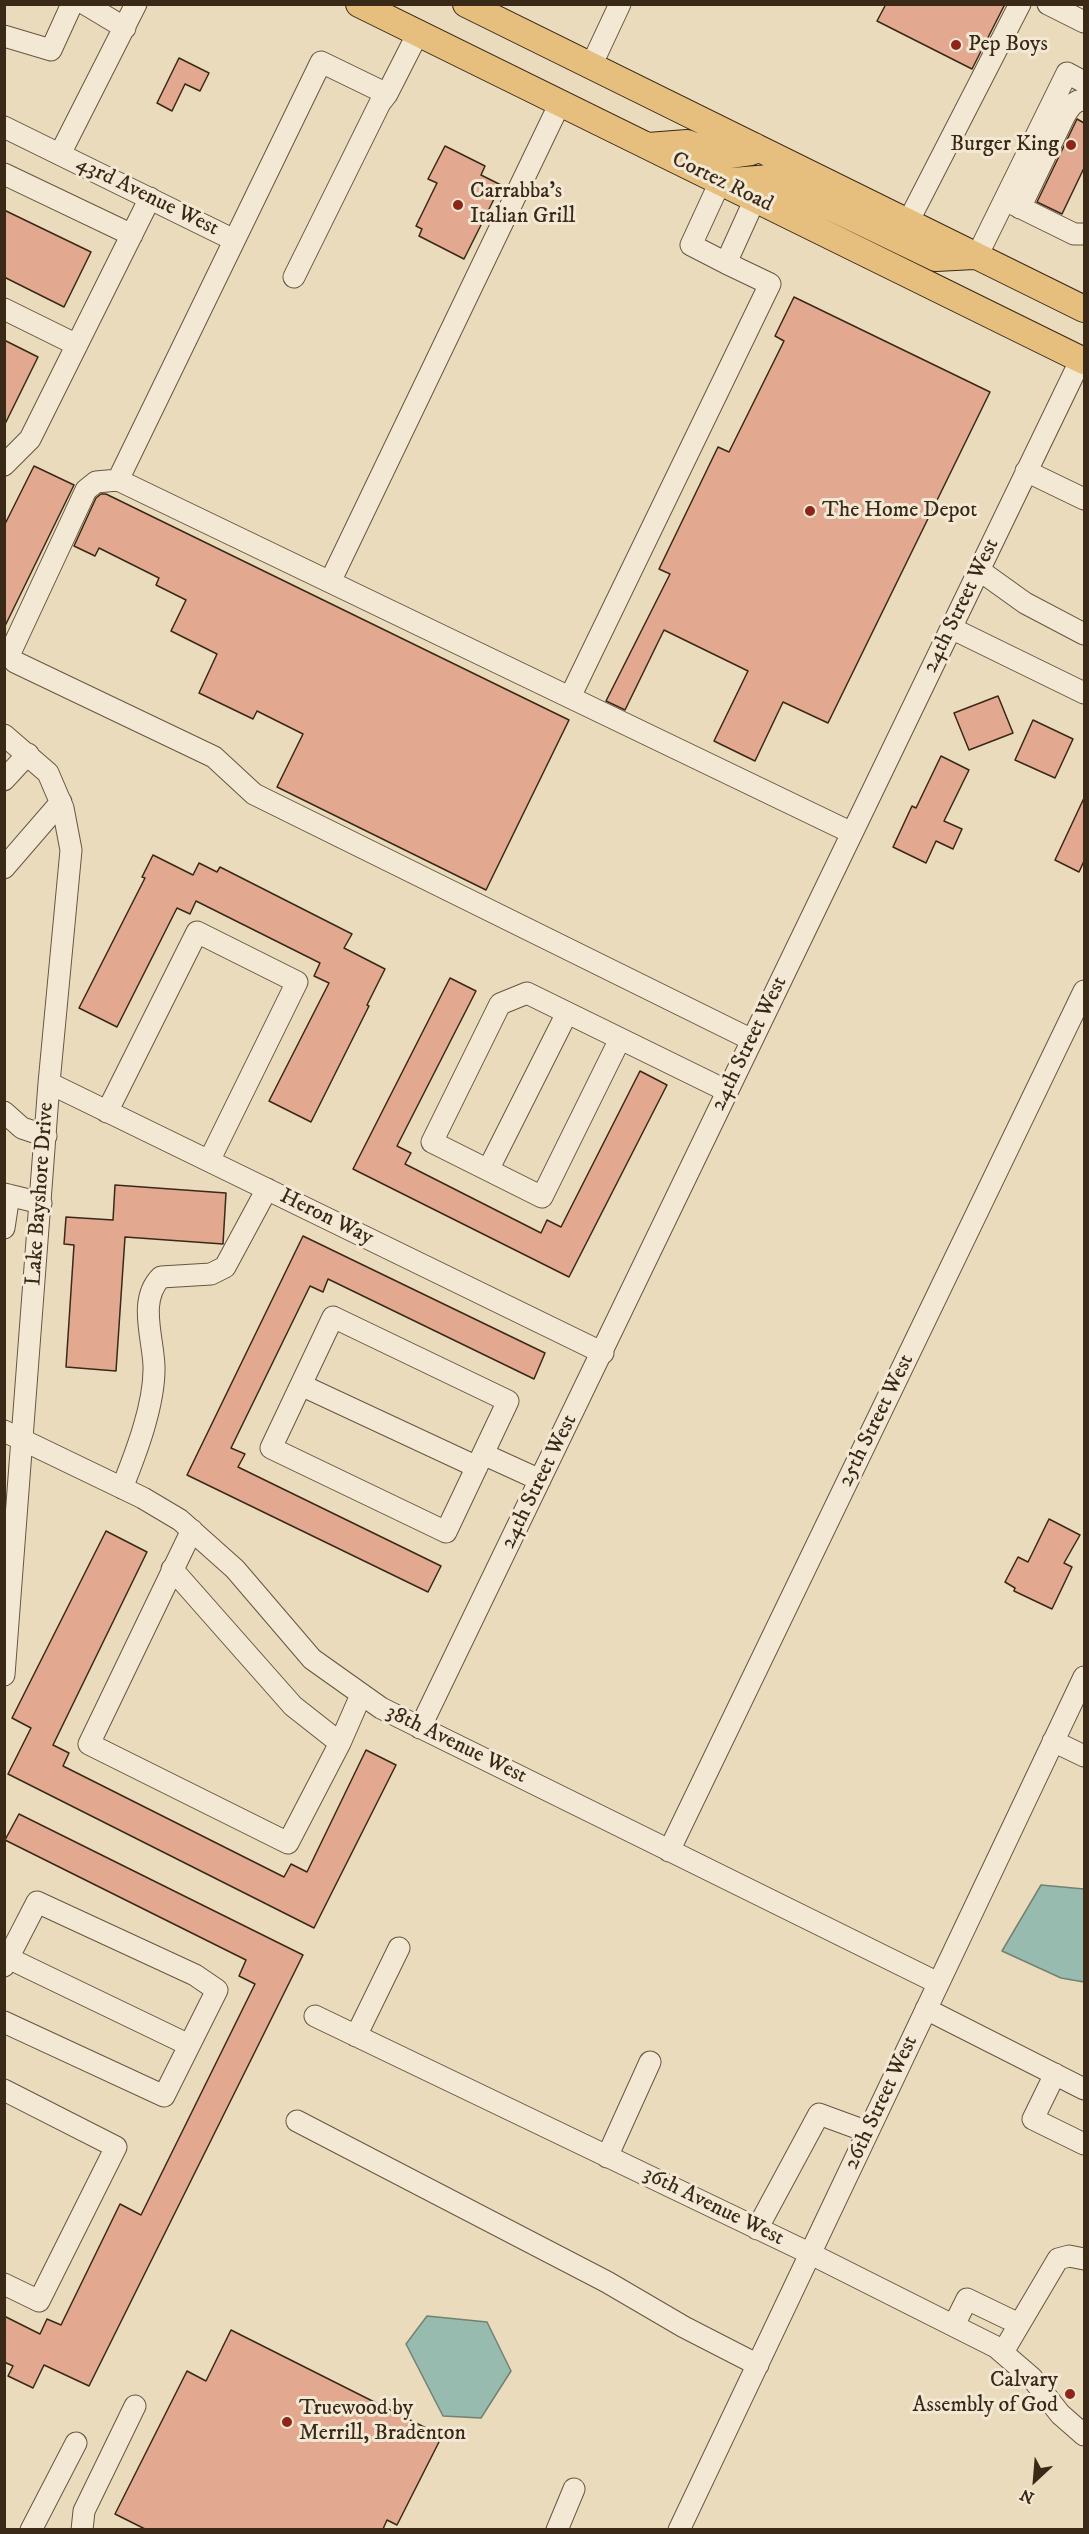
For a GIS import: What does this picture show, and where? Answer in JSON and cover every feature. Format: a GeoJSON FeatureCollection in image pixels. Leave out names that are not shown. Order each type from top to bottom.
{"type":"FeatureCollection","features":[{"type":"Feature","properties":{"kind":"main road","name":"Cortez Road"},"geometry":{"type":"LineString","coordinates":[[359,4],[1083,360]]}},
{"type":"Feature","properties":{"kind":"main road","name":"Cortez Road"},"geometry":{"type":"LineString","coordinates":[[466,4],[1084,309]]}},
{"type":"Feature","properties":{"kind":"main road"},"geometry":{"type":"LineString","coordinates":[[648,146],[687,143],[723,156],[751,152],[754,146]]}},
{"type":"Feature","properties":{"kind":"main road"},"geometry":{"type":"LineString","coordinates":[[720,182],[770,178],[936,258],[977,256]]}},
{"type":"Feature","properties":{"kind":"street"},"geometry":{"type":"LineString","coordinates":[[4,36],[51,50],[72,4]]}},
{"type":"Feature","properties":{"kind":"street"},"geometry":{"type":"LineString","coordinates":[[85,4],[125,28]]}},
{"type":"Feature","properties":{"kind":"street"},"geometry":{"type":"LineString","coordinates":[[60,154],[136,4]]}},
{"type":"Feature","properties":{"kind":"street"},"geometry":{"type":"LineString","coordinates":[[591,66],[620,4]]}},
{"type":"Feature","properties":{"kind":"street"},"geometry":{"type":"LineString","coordinates":[[908,222],[930,184],[1020,4]]}},
{"type":"Feature","properties":{"kind":"street"},"geometry":{"type":"LineString","coordinates":[[1048,4],[1084,22]]}},
{"type":"Feature","properties":{"kind":"street"},"geometry":{"type":"LineString","coordinates":[[294,277],[380,103],[387,94],[418,33]]}},
{"type":"Feature","properties":{"kind":"street"},"geometry":{"type":"LineString","coordinates":[[118,480],[321,62],[387,94]]}},
{"type":"Feature","properties":{"kind":"street"},"geometry":{"type":"LineString","coordinates":[[1012,204],[1067,73],[1084,82]]}},
{"type":"Feature","properties":{"kind":"street"},"geometry":{"type":"LineString","coordinates":[[977,256],[1012,204],[1070,107],[1079,100],[1084,100]]}},
{"type":"Feature","properties":{"kind":"street"},"geometry":{"type":"LineString","coordinates":[[330,582],[560,103]]}},
{"type":"Feature","properties":{"kind":"street","name":"43rd Avenue West"},"geometry":{"type":"LineString","coordinates":[[4,127],[234,240]]}},
{"type":"Feature","properties":{"kind":"street"},"geometry":{"type":"LineString","coordinates":[[4,174],[132,235]]}},
{"type":"Feature","properties":{"kind":"street"},"geometry":{"type":"LineString","coordinates":[[570,697],[770,284],[691,244],[720,182]]}},
{"type":"Feature","properties":{"kind":"street"},"geometry":{"type":"LineString","coordinates":[[4,465],[30,439],[150,198]]}},
{"type":"Feature","properties":{"kind":"street"},"geometry":{"type":"LineString","coordinates":[[726,263],[755,199]]}},
{"type":"Feature","properties":{"kind":"street"},"geometry":{"type":"LineString","coordinates":[[1012,204],[1074,234],[1084,234]]}},
{"type":"Feature","properties":{"kind":"street"},"geometry":{"type":"LineString","coordinates":[[4,309],[77,345]]}},
{"type":"Feature","properties":{"kind":"street","name":"24th Street West"},"geometry":{"type":"LineString","coordinates":[[420,1728],[603,1353],[1026,471],[1083,360]]}},
{"type":"Feature","properties":{"kind":"street"},"geometry":{"type":"LineString","coordinates":[[1026,471],[1084,499]]}},
{"type":"Feature","properties":{"kind":"street"},"geometry":{"type":"LineString","coordinates":[[752,1040],[254,794],[214,757],[15,662],[10,657],[11,651],[86,490],[96,482],[118,480],[852,833]]}},
{"type":"Feature","properties":{"kind":"street"},"geometry":{"type":"LineString","coordinates":[[979,570],[1025,603],[1084,634]]}},
{"type":"Feature","properties":{"kind":"street"},"geometry":{"type":"LineString","coordinates":[[951,628],[1084,693]]}},
{"type":"Feature","properties":{"kind":"street","name":"Lake Bayshore Drive"},"geometry":{"type":"LineString","coordinates":[[4,735],[48,773],[61,802],[70,850],[41,1203],[14,1436],[4,1675]]}},
{"type":"Feature","properties":{"kind":"street"},"geometry":{"type":"LineString","coordinates":[[4,780],[28,754]]}},
{"type":"Feature","properties":{"kind":"street"},"geometry":{"type":"LineString","coordinates":[[4,868],[61,802]]}},
{"type":"Feature","properties":{"kind":"street"},"geometry":{"type":"LineString","coordinates":[[107,1112],[197,932],[297,982],[209,1161]]}},
{"type":"Feature","properties":{"kind":"street","name":"25th Street West"},"geometry":{"type":"LineString","coordinates":[[669,1851],[1084,991]]}},
{"type":"Feature","properties":{"kind":"street"},"geometry":{"type":"LineString","coordinates":[[620,1039],[542,1197],[432,1142],[500,1004],[527,993],[728,1091]]}},
{"type":"Feature","properties":{"kind":"street"},"geometry":{"type":"LineString","coordinates":[[488,1170],[567,1013]]}},
{"type":"Feature","properties":{"kind":"street","name":"Heron Way"},"geometry":{"type":"LineString","coordinates":[[50,1083],[603,1353]]}},
{"type":"Feature","properties":{"kind":"street"},"geometry":{"type":"LineString","coordinates":[[4,1112],[22,1128],[46,1136]]}},
{"type":"Feature","properties":{"kind":"street"},"geometry":{"type":"LineString","coordinates":[[122,1488],[142,1439],[154,1369],[148,1303],[153,1285],[161,1277],[211,1274],[225,1267],[267,1189]]}},
{"type":"Feature","properties":{"kind":"street"},"geometry":{"type":"LineString","coordinates":[[4,1228],[7,1194],[41,1203]]}},
{"type":"Feature","properties":{"kind":"street"},"geometry":{"type":"LineString","coordinates":[[333,1317],[508,1401],[446,1532],[271,1448],[301,1385],[333,1317]]}},
{"type":"Feature","properties":{"kind":"street"},"geometry":{"type":"LineString","coordinates":[[301,1385],[480,1461],[540,1480]]}},
{"type":"Feature","properties":{"kind":"street","name":"38th Avenue West"},"geometry":{"type":"LineString","coordinates":[[14,1436],[152,1503],[192,1530],[235,1569],[312,1659],[361,1695],[420,1728],[938,1983]]}},
{"type":"Feature","properties":{"kind":"street"},"geometry":{"type":"LineString","coordinates":[[192,1530],[89,1744],[288,1843],[340,1743],[361,1695]]}},
{"type":"Feature","properties":{"kind":"street"},"geometry":{"type":"LineString","coordinates":[[172,1569],[293,1706],[340,1743]]}},
{"type":"Feature","properties":{"kind":"street","name":"26th Street West"},"geometry":{"type":"LineString","coordinates":[[679,2529],[1084,1677]]}},
{"type":"Feature","properties":{"kind":"street"},"geometry":{"type":"LineString","coordinates":[[1053,1741],[1084,1756]]}},
{"type":"Feature","properties":{"kind":"street"},"geometry":{"type":"LineString","coordinates":[[4,2022],[164,2096],[216,1990],[195,1975],[37,1902],[6,1960],[189,2045]]}},
{"type":"Feature","properties":{"kind":"street"},"geometry":{"type":"LineString","coordinates":[[356,2036],[399,1948]]}},
{"type":"Feature","properties":{"kind":"street"},"geometry":{"type":"LineString","coordinates":[[926,2009],[1084,2089]]}},
{"type":"Feature","properties":{"kind":"street","name":"36th Avenue West"},"geometry":{"type":"LineString","coordinates":[[315,2016],[954,2325],[1003,2352],[1032,2378],[1074,2428],[1084,2435]]}},
{"type":"Feature","properties":{"kind":"street"},"geometry":{"type":"LineString","coordinates":[[607,2157],[650,2062]]}},
{"type":"Feature","properties":{"kind":"street"},"geometry":{"type":"LineString","coordinates":[[1055,2074],[1034,2119],[1084,2144]]}},
{"type":"Feature","properties":{"kind":"street"},"geometry":{"type":"LineString","coordinates":[[4,2090],[116,2147],[39,2301],[4,2284]]}},
{"type":"Feature","properties":{"kind":"street"},"geometry":{"type":"LineString","coordinates":[[758,2229],[819,2114],[868,2132]]}},
{"type":"Feature","properties":{"kind":"street"},"geometry":{"type":"LineString","coordinates":[[297,2121],[607,2282],[684,2327],[758,2365]]}},
{"type":"Feature","properties":{"kind":"street"},"geometry":{"type":"LineString","coordinates":[[1003,2352],[1058,2259],[1069,2256],[1084,2259]]}},
{"type":"Feature","properties":{"kind":"street"},"geometry":{"type":"LineString","coordinates":[[954,2325],[967,2299],[1019,2324]]}},
{"type":"Feature","properties":{"kind":"street"},"geometry":{"type":"LineString","coordinates":[[82,2529],[84,2511],[135,2406]]}},
{"type":"Feature","properties":{"kind":"street"},"geometry":{"type":"LineString","coordinates":[[31,2529],[76,2443]]}},
{"type":"Feature","properties":{"kind":"street"},"geometry":{"type":"LineString","coordinates":[[557,2529],[574,2489]]}},
{"type":"Feature","properties":{"kind":"water"},"geometry":{"type":"Polygon","coordinates":[[[1041,1885],[1084,1889],[1084,1982],[1061,1978],[1002,1951],[1041,1885]]]}},
{"type":"Feature","properties":{"kind":"water"},"geometry":{"type":"Polygon","coordinates":[[[427,2316],[487,2322],[511,2371],[481,2418],[443,2416],[406,2344],[427,2316]]]}},
{"type":"Feature","properties":{"kind":"building","name":"Pep Boys"},"geometry":{"type":"Polygon","coordinates":[[[886,4],[1005,4],[972,69],[877,21],[886,4]]]}},
{"type":"Feature","properties":{"kind":"building"},"geometry":{"type":"Polygon","coordinates":[[[179,58],[209,73],[200,91],[185,84],[172,111],[157,103],[179,58]]]}},
{"type":"Feature","properties":{"kind":"building","name":"Burger King"},"geometry":{"type":"Polygon","coordinates":[[[1077,119],[1084,123],[1084,168],[1062,214],[1037,202],[1077,119]]]}},
{"type":"Feature","properties":{"kind":"building","name":"Carrabba's Italian Grill"},"geometry":{"type":"Polygon","coordinates":[[[445,146],[485,166],[481,175],[501,185],[464,259],[419,236],[422,229],[416,226],[437,183],[428,179],[445,146]]]}},
{"type":"Feature","properties":{"kind":"building"},"geometry":{"type":"Polygon","coordinates":[[[4,210],[91,252],[64,307],[4,277],[4,210]]]}},
{"type":"Feature","properties":{"kind":"building","name":"The Home Depot"},"geometry":{"type":"Polygon","coordinates":[[[794,297],[990,392],[828,723],[783,702],[755,761],[714,741],[748,671],[664,630],[625,710],[606,701],[670,574],[659,569],[718,447],[729,452],[784,341],[775,336],[794,297]]]}},
{"type":"Feature","properties":{"kind":"building"},"geometry":{"type":"Polygon","coordinates":[[[4,340],[38,357],[4,426],[4,340]]]}},
{"type":"Feature","properties":{"kind":"building"},"geometry":{"type":"Polygon","coordinates":[[[34,466],[74,485],[4,628],[4,526],[34,466]]]}},
{"type":"Feature","properties":{"kind":"building"},"geometry":{"type":"Polygon","coordinates":[[[101,494],[106,494],[569,720],[486,890],[277,787],[303,734],[257,711],[253,719],[199,693],[217,654],[171,631],[186,600],[156,585],[159,578],[99,548],[95,556],[74,546],[96,498],[101,494]]]}},
{"type":"Feature","properties":{"kind":"building"},"geometry":{"type":"Polygon","coordinates":[[[998,696],[1013,733],[969,750],[954,713],[998,696]]]}},
{"type":"Feature","properties":{"kind":"building"},"geometry":{"type":"Polygon","coordinates":[[[1033,720],[1073,739],[1055,778],[1015,760],[1033,720]]]}},
{"type":"Feature","properties":{"kind":"building"},"geometry":{"type":"Polygon","coordinates":[[[941,756],[969,770],[944,821],[962,829],[953,849],[936,841],[926,863],[893,847],[912,806],[916,808],[941,756]]]}},
{"type":"Feature","properties":{"kind":"building"},"geometry":{"type":"Polygon","coordinates":[[[1084,798],[1084,861],[1079,872],[1055,860],[1084,798]]]}},
{"type":"Feature","properties":{"kind":"building"},"geometry":{"type":"Polygon","coordinates":[[[153,855],[193,875],[199,863],[217,872],[220,867],[352,934],[344,948],[385,969],[311,1122],[269,1101],[329,983],[314,976],[320,963],[196,901],[190,914],[177,908],[117,1027],[79,1008],[145,878],[142,877],[153,855]]]}},
{"type":"Feature","properties":{"kind":"building"},"geometry":{"type":"Polygon","coordinates":[[[450,978],[476,991],[397,1146],[411,1153],[405,1164],[541,1233],[547,1220],[561,1227],[640,1071],[667,1085],[569,1277],[353,1169],[450,978]]]}},
{"type":"Feature","properties":{"kind":"building"},"geometry":{"type":"Polygon","coordinates":[[[115,1185],[226,1193],[223,1244],[125,1237],[116,1371],[66,1367],[74,1245],[64,1244],[66,1217],[113,1220],[115,1185]]]}},
{"type":"Feature","properties":{"kind":"building"},"geometry":{"type":"Polygon","coordinates":[[[303,1236],[545,1353],[534,1379],[328,1279],[323,1292],[310,1286],[231,1448],[245,1454],[238,1467],[441,1566],[428,1592],[187,1475],[303,1236]]]}},
{"type":"Feature","properties":{"kind":"building"},"geometry":{"type":"Polygon","coordinates":[[[1049,1519],[1080,1535],[1064,1563],[1072,1567],[1052,1609],[1014,1591],[1015,1588],[1005,1582],[1018,1557],[1028,1562],[1049,1519]]]}},
{"type":"Feature","properties":{"kind":"building"},"geometry":{"type":"Polygon","coordinates":[[[106,1531],[147,1552],[53,1745],[69,1753],[63,1766],[284,1877],[291,1864],[307,1872],[366,1750],[396,1765],[314,1928],[8,1774],[31,1728],[12,1718],[106,1531]]]}},
{"type":"Feature","properties":{"kind":"building"},"geometry":{"type":"Polygon","coordinates":[[[19,1814],[303,1955],[89,2386],[44,2365],[33,2388],[8,2376],[13,2366],[4,2362],[4,2316],[40,2334],[47,2319],[61,2325],[120,2204],[141,2215],[255,1984],[239,1976],[246,1960],[5,1840],[19,1814]]]}},
{"type":"Feature","properties":{"kind":"building","name":"Truewood by Merrill, Bradenton"},"geometry":{"type":"Polygon","coordinates":[[[231,2330],[442,2436],[397,2525],[387,2520],[383,2529],[145,2529],[115,2514],[187,2371],[206,2381],[231,2330]]]}},
{"type":"Feature","properties":{"kind":"place","name":"Pep Boys"},"geometry":{"type":"Point","coordinates":[956,45]}},
{"type":"Feature","properties":{"kind":"place","name":"Burger King"},"geometry":{"type":"Point","coordinates":[1071,145]}},
{"type":"Feature","properties":{"kind":"place","name":"Carrabba's Italian Grill"},"geometry":{"type":"Point","coordinates":[458,205]}},
{"type":"Feature","properties":{"kind":"place","name":"The Home Depot"},"geometry":{"type":"Point","coordinates":[810,511]}},
{"type":"Feature","properties":{"kind":"place","name":"Calvary Assembly of God"},"geometry":{"type":"Point","coordinates":[1070,2394]}},
{"type":"Feature","properties":{"kind":"place","name":"Truewood by Merrill, Bradenton"},"geometry":{"type":"Point","coordinates":[287,2422]}}]}
